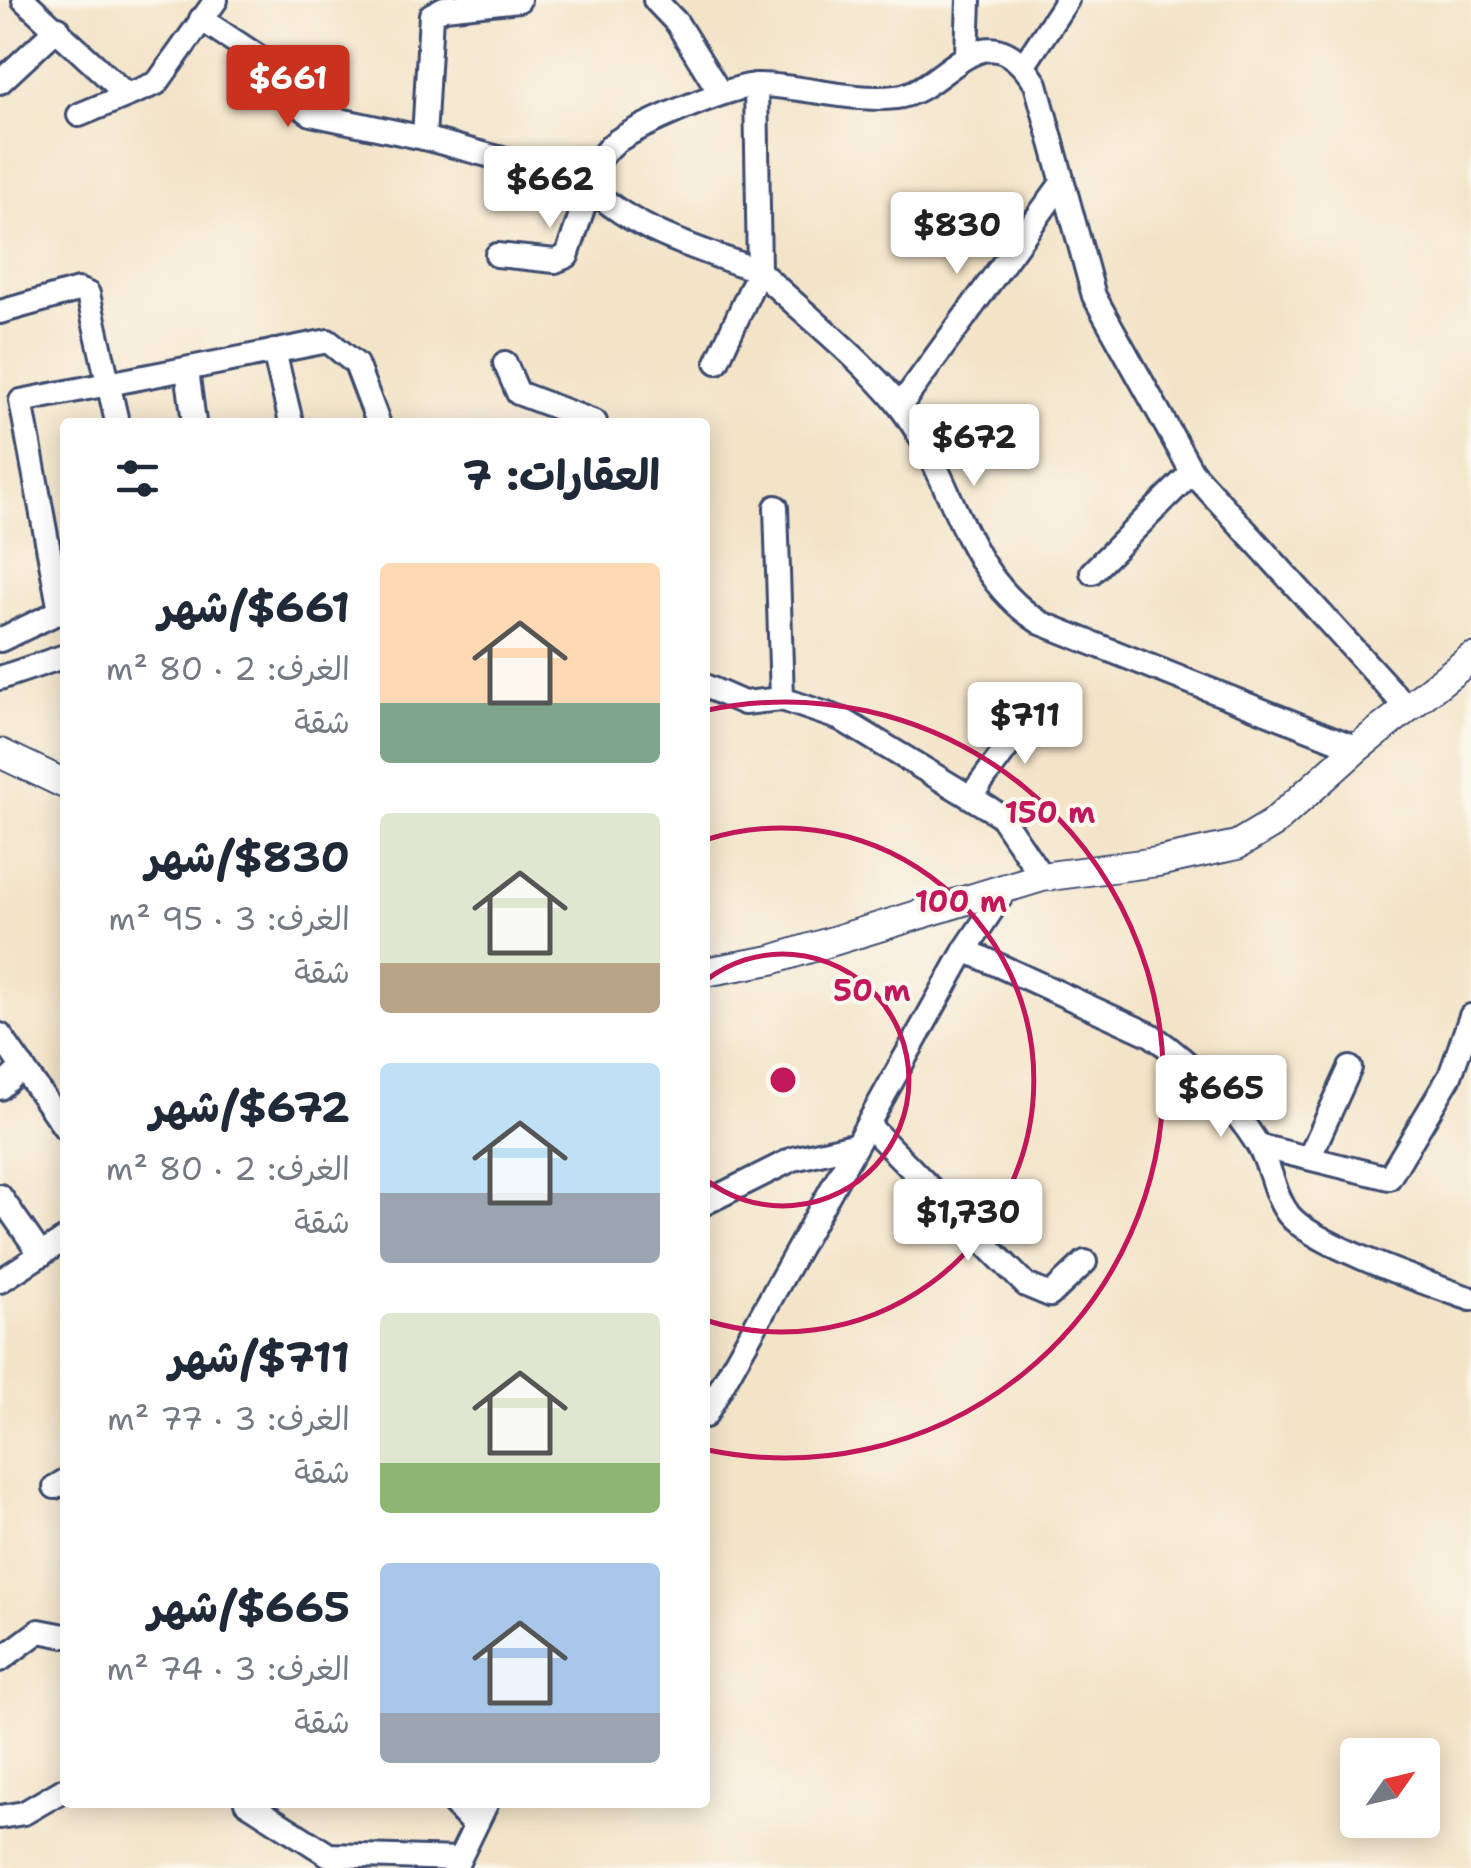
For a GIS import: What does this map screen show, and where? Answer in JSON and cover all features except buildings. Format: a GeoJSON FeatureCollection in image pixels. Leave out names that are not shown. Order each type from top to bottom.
{"type":"FeatureCollection","features":[{"type":"Feature","properties":{"kind":"main road"},"geometry":{"type":"LineString","coordinates":[[710,971],[771,960],[1042,876],[1157,862],[1237,845],[1272,824],[1357,748],[1471,658]]}},
{"type":"Feature","properties":{"kind":"main road"},"geometry":{"type":"LineString","coordinates":[[0,753],[60,782]]}},
{"type":"Feature","properties":{"kind":"street"},"geometry":{"type":"LineString","coordinates":[[24,0],[126,94]]}},
{"type":"Feature","properties":{"kind":"street"},"geometry":{"type":"LineString","coordinates":[[79,116],[157,82],[216,0]]}},
{"type":"Feature","properties":{"kind":"street"},"geometry":{"type":"LineString","coordinates":[[424,138],[431,14],[444,8],[520,0]]}},
{"type":"Feature","properties":{"kind":"street"},"geometry":{"type":"LineString","coordinates":[[656,0],[677,23],[720,93]]}},
{"type":"Feature","properties":{"kind":"street"},"geometry":{"type":"LineString","coordinates":[[967,54],[969,0]]}},
{"type":"Feature","properties":{"kind":"street"},"geometry":{"type":"LineString","coordinates":[[1024,66],[1067,0]]}},
{"type":"Feature","properties":{"kind":"street"},"geometry":{"type":"LineString","coordinates":[[201,20],[283,73],[301,107],[311,114],[424,138],[587,184],[662,235],[760,271],[900,406],[922,438],[975,553],[1016,607],[1042,623],[1357,748]]}},
{"type":"Feature","properties":{"kind":"street"},"geometry":{"type":"LineString","coordinates":[[0,82],[58,28]]}},
{"type":"Feature","properties":{"kind":"street"},"geometry":{"type":"LineString","coordinates":[[497,255],[555,261],[567,256],[587,184],[612,145],[720,93],[756,84],[897,97],[928,85],[967,54],[1002,54],[1024,66],[1036,84],[1094,296],[1192,472],[1407,708]]}},
{"type":"Feature","properties":{"kind":"street"},"geometry":{"type":"LineString","coordinates":[[717,362],[760,271],[756,84]]}},
{"type":"Feature","properties":{"kind":"street"},"geometry":{"type":"LineString","coordinates":[[900,406],[970,304],[1062,183]]}},
{"type":"Feature","properties":{"kind":"street"},"geometry":{"type":"LineString","coordinates":[[0,312],[78,290],[88,294],[116,418]]}},
{"type":"Feature","properties":{"kind":"street"},"geometry":{"type":"LineString","coordinates":[[60,583],[56,546],[20,401],[328,341],[356,364],[376,418]]}},
{"type":"Feature","properties":{"kind":"street"},"geometry":{"type":"LineString","coordinates":[[274,351],[290,418]]}},
{"type":"Feature","properties":{"kind":"street"},"geometry":{"type":"LineString","coordinates":[[506,362],[518,393],[585,418]]}},
{"type":"Feature","properties":{"kind":"street"},"geometry":{"type":"LineString","coordinates":[[187,370],[193,418]]}},
{"type":"Feature","properties":{"kind":"street"},"geometry":{"type":"LineString","coordinates":[[1092,572],[1192,472]]}},
{"type":"Feature","properties":{"kind":"street"},"geometry":{"type":"LineString","coordinates":[[776,506],[782,699]]}},
{"type":"Feature","properties":{"kind":"street"},"geometry":{"type":"LineString","coordinates":[[0,640],[60,611]]}},
{"type":"Feature","properties":{"kind":"street"},"geometry":{"type":"LineString","coordinates":[[0,678],[60,658]]}},
{"type":"Feature","properties":{"kind":"street"},"geometry":{"type":"LineString","coordinates":[[710,688],[744,704],[782,699],[841,719],[971,796],[1009,824],[1042,876]]}},
{"type":"Feature","properties":{"kind":"street"},"geometry":{"type":"LineString","coordinates":[[971,796],[1037,707]]}},
{"type":"Feature","properties":{"kind":"street"},"geometry":{"type":"LineString","coordinates":[[710,1407],[965,950],[1006,889]]}},
{"type":"Feature","properties":{"kind":"street"},"geometry":{"type":"LineString","coordinates":[[965,950],[1150,1035],[1204,1081],[1260,1146],[1274,1188],[1298,1224],[1405,1275],[1471,1299]]}},
{"type":"Feature","properties":{"kind":"street"},"geometry":{"type":"LineString","coordinates":[[1260,1146],[1310,1156],[1386,1180],[1392,1176],[1450,1076],[1471,1016]]}},
{"type":"Feature","properties":{"kind":"street"},"geometry":{"type":"LineString","coordinates":[[0,1035],[60,1121]]}},
{"type":"Feature","properties":{"kind":"street"},"geometry":{"type":"LineString","coordinates":[[0,1088],[22,1067]]}},
{"type":"Feature","properties":{"kind":"street"},"geometry":{"type":"LineString","coordinates":[[1310,1156],[1350,1068]]}},
{"type":"Feature","properties":{"kind":"street"},"geometry":{"type":"LineString","coordinates":[[868,1125],[1026,1285],[1050,1294],[1085,1262]]}},
{"type":"Feature","properties":{"kind":"street"},"geometry":{"type":"LineString","coordinates":[[710,1200],[793,1158],[854,1145]]}},
{"type":"Feature","properties":{"kind":"street"},"geometry":{"type":"LineString","coordinates":[[0,1196],[41,1255]]}},
{"type":"Feature","properties":{"kind":"street"},"geometry":{"type":"LineString","coordinates":[[0,1281],[60,1242]]}},
{"type":"Feature","properties":{"kind":"street"},"geometry":{"type":"LineString","coordinates":[[5,1650],[39,1631],[60,1635]]}},
{"type":"Feature","properties":{"kind":"street"},"geometry":{"type":"LineString","coordinates":[[0,1817],[24,1813],[60,1792]]}},
{"type":"Feature","properties":{"kind":"street"},"geometry":{"type":"LineString","coordinates":[[254,1808],[328,1861],[457,1864],[484,1808]]}},
{"type":"Feature","properties":{"kind":"street"},"geometry":{"type":"LineString","coordinates":[[458,1808],[474,1825]]}}]}
